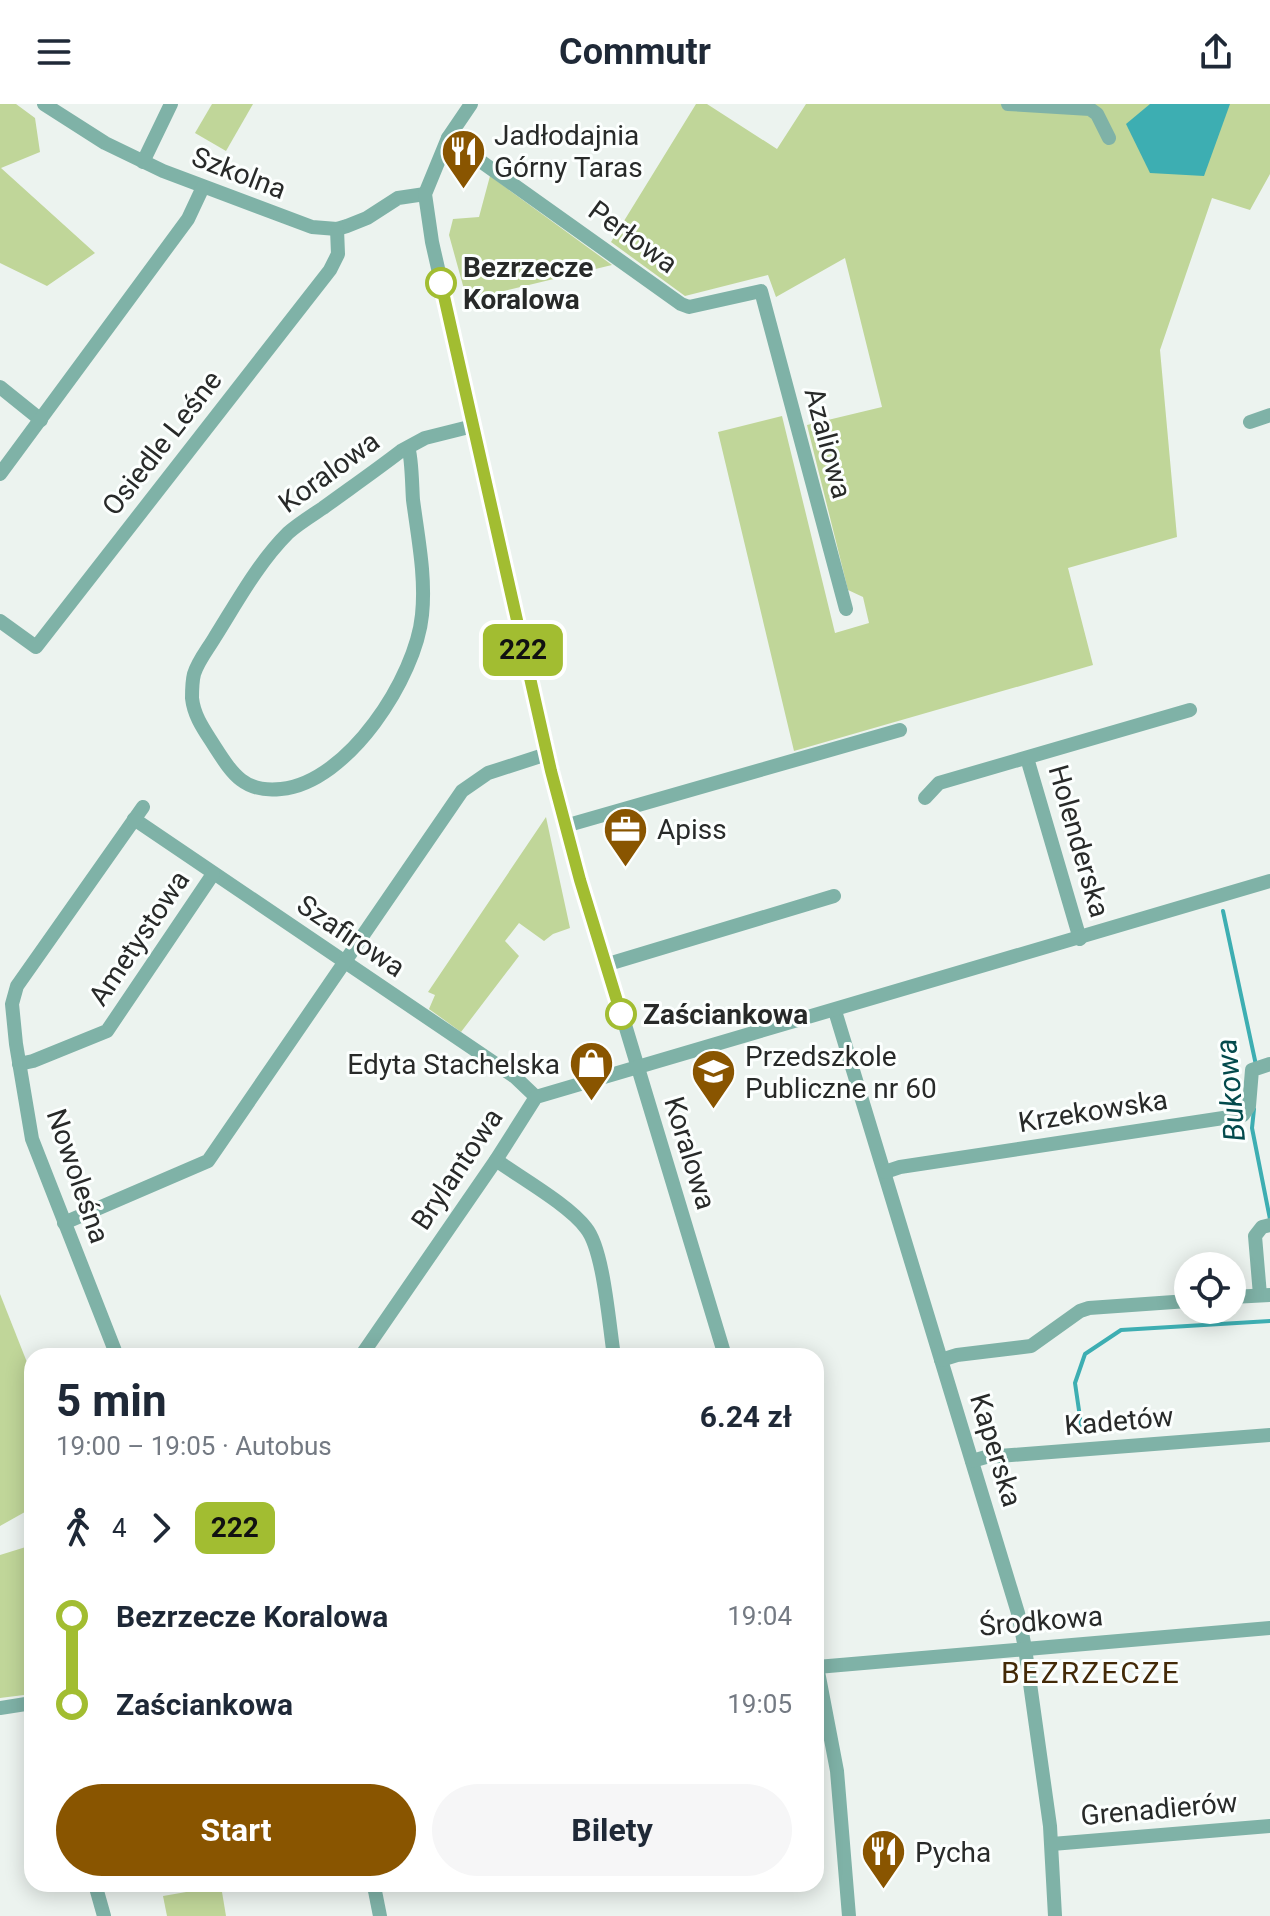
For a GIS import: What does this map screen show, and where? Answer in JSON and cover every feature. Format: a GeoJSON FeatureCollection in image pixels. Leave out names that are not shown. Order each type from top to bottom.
{"type":"FeatureCollection","features":[{"type":"Feature","properties":{"kind":"street","name":"Szkolna"},"geometry":{"type":"LineString","coordinates":[[44,104],[95,137],[143,162],[305,225],[337,229]]}},
{"type":"Feature","properties":{"kind":"street"},"geometry":{"type":"LineString","coordinates":[[143,162],[171,104]]}},
{"type":"Feature","properties":{"kind":"street"},"geometry":{"type":"LineString","coordinates":[[337,229],[367,218],[398,198],[425,194],[448,138],[471,104]]}},
{"type":"Feature","properties":{"kind":"street"},"geometry":{"type":"LineString","coordinates":[[1008,104],[1090,109],[1097,114],[1109,138]]}},
{"type":"Feature","properties":{"kind":"street","name":"Perłowa"},"geometry":{"type":"LineString","coordinates":[[448,138],[681,304],[689,307],[761,291]]}},
{"type":"Feature","properties":{"kind":"street"},"geometry":{"type":"LineString","coordinates":[[0,474],[188,219],[203,187]]}},
{"type":"Feature","properties":{"kind":"street","name":"Koralowa"},"geometry":{"type":"LineString","coordinates":[[425,194],[432,242],[565,826],[723,1348]]}},
{"type":"Feature","properties":{"kind":"street","name":"Osiedle Leśne"},"geometry":{"type":"LineString","coordinates":[[0,621],[36,647],[330,270],[338,254],[337,229]]}},
{"type":"Feature","properties":{"kind":"street","name":"Azaliowa"},"geometry":{"type":"LineString","coordinates":[[761,291],[846,609]]}},
{"type":"Feature","properties":{"kind":"street"},"geometry":{"type":"LineString","coordinates":[[0,387],[41,420]]}},
{"type":"Feature","properties":{"kind":"street"},"geometry":{"type":"LineString","coordinates":[[1250,422],[1270,415]]}},
{"type":"Feature","properties":{"kind":"street"},"geometry":{"type":"LineString","coordinates":[[408,447],[425,438],[473,426]]}},
{"type":"Feature","properties":{"kind":"street","name":"Koralowa"},"geometry":{"type":"LineString","coordinates":[[408,447],[422,588],[421,624],[409,664],[374,722],[338,763],[311,782],[289,788],[263,790],[251,787],[240,780],[225,762],[199,721],[192,688],[197,666],[253,576],[289,533],[408,447]]}},
{"type":"Feature","properties":{"kind":"street"},"geometry":{"type":"LineString","coordinates":[[387,461],[398,464],[410,474]]}},
{"type":"Feature","properties":{"kind":"street","name":"Holenderska"},"geometry":{"type":"LineString","coordinates":[[925,798],[939,783],[1190,710]]}},
{"type":"Feature","properties":{"kind":"street"},"geometry":{"type":"LineString","coordinates":[[565,826],[900,730]]}},
{"type":"Feature","properties":{"kind":"street"},"geometry":{"type":"LineString","coordinates":[[64,1223],[208,1161],[462,791],[488,773],[547,754]]}},
{"type":"Feature","properties":{"kind":"street","name":"Holenderska"},"geometry":{"type":"LineString","coordinates":[[1027,758],[1080,939]]}},
{"type":"Feature","properties":{"kind":"street","name":"Szafirowa"},"geometry":{"type":"LineString","coordinates":[[139,813],[213,874],[515,1077],[536,1097]]}},
{"type":"Feature","properties":{"kind":"street","name":"Nowoleśna"},"geometry":{"type":"LineString","coordinates":[[114,1348],[32,1139],[12,1004],[17,986],[139,813]]}},
{"type":"Feature","properties":{"kind":"street","name":"Ametystowa"},"geometry":{"type":"LineString","coordinates":[[19,1064],[107,1031],[213,874]]}},
{"type":"Feature","properties":{"kind":"street"},"geometry":{"type":"LineString","coordinates":[[637,1068],[1270,881]]}},
{"type":"Feature","properties":{"kind":"street"},"geometry":{"type":"LineString","coordinates":[[605,965],[834,896]]}},
{"type":"Feature","properties":{"kind":"street","name":"Kaperska"},"geometry":{"type":"LineString","coordinates":[[835,1011],[1018,1613],[1052,1844],[1055,1916]]}},
{"type":"Feature","properties":{"kind":"street","name":"Krzekowska"},"geometry":{"type":"LineString","coordinates":[[885,1172],[900,1167],[1243,1115],[1249,1106],[1249,1075],[1252,1070],[1270,1064]]}},
{"type":"Feature","properties":{"kind":"street","name":"Brylantowa"},"geometry":{"type":"LineString","coordinates":[[367,1348],[536,1097],[637,1068]]}},
{"type":"Feature","properties":{"kind":"street"},"geometry":{"type":"LineString","coordinates":[[496,1160],[589,1231],[597,1252],[613,1348]]}},
{"type":"Feature","properties":{"kind":"street"},"geometry":{"type":"LineString","coordinates":[[1265,1295],[1255,1236],[1262,1227],[1270,1225]]}},
{"type":"Feature","properties":{"kind":"street"},"geometry":{"type":"LineString","coordinates":[[941,1360],[957,1355],[1031,1346],[1080,1311],[1089,1308],[1174,1302]]}},
{"type":"Feature","properties":{"kind":"street","name":"Kadetów"},"geometry":{"type":"LineString","coordinates":[[972,1461],[986,1457],[1270,1435]]}},
{"type":"Feature","properties":{"kind":"street","name":"Środkowa"},"geometry":{"type":"LineString","coordinates":[[824,1663],[1270,1628]]}},
{"type":"Feature","properties":{"kind":"street"},"geometry":{"type":"LineString","coordinates":[[824,1701],[837,1771],[849,1916]]}},
{"type":"Feature","properties":{"kind":"street"},"geometry":{"type":"LineString","coordinates":[[0,1708],[24,1704]]}},
{"type":"Feature","properties":{"kind":"street","name":"Grenadierów"},"geometry":{"type":"LineString","coordinates":[[1052,1844],[1270,1826]]}},
{"type":"Feature","properties":{"kind":"street"},"geometry":{"type":"LineString","coordinates":[[97,1892],[104,1916]]}},
{"type":"Feature","properties":{"kind":"street"},"geometry":{"type":"LineString","coordinates":[[375,1892],[380,1916]]}},
{"type":"Feature","properties":{"kind":"green space"},"geometry":{"type":"Polygon","coordinates":[[[0,104],[16,104],[35,118],[40,152],[1,168],[95,253],[47,286],[0,263],[0,104]]]}},
{"type":"Feature","properties":{"kind":"green space"},"geometry":{"type":"Polygon","coordinates":[[[212,104],[253,104],[226,151],[195,133],[212,104]]]}},
{"type":"Feature","properties":{"kind":"green space"},"geometry":{"type":"Polygon","coordinates":[[[696,104],[707,104],[777,149],[806,104],[1270,104],[1270,174],[1250,210],[1212,198],[1160,350],[1177,537],[1068,568],[1093,665],[794,751],[718,432],[782,416],[835,633],[869,623],[863,597],[848,590],[807,425],[882,407],[845,258],[776,297],[768,275],[685,296],[611,242],[696,104]]]}},
{"type":"Feature","properties":{"kind":"green space"},"geometry":{"type":"Polygon","coordinates":[[[490,176],[612,265],[467,300],[449,235],[453,219],[479,217],[490,176]]]}},
{"type":"Feature","properties":{"kind":"green space"},"geometry":{"type":"Polygon","coordinates":[[[546,817],[570,928],[544,941],[519,923],[505,941],[519,956],[461,1032],[429,1009],[435,995],[428,992],[546,817]]]}},
{"type":"Feature","properties":{"kind":"green space"},"geometry":{"type":"Polygon","coordinates":[[[0,1294],[24,1355],[24,1512],[0,1526],[0,1294]]]}},
{"type":"Feature","properties":{"kind":"green space"},"geometry":{"type":"Polygon","coordinates":[[[24,1548],[24,1695],[0,1698],[0,1555],[24,1548]]]}},
{"type":"Feature","properties":{"kind":"green space"},"geometry":{"type":"Polygon","coordinates":[[[186,1892],[222,1892],[226,1916],[167,1916],[163,1896],[186,1892]]]}},
{"type":"Feature","properties":{"kind":"water"},"geometry":{"type":"Polygon","coordinates":[[[1150,104],[1230,104],[1204,176],[1150,173],[1126,124],[1150,104]]]}},
{"type":"Feature","properties":{"kind":"waterway","name":"Bukowa"},"geometry":{"type":"LineString","coordinates":[[1223,911],[1256,1065]]}},
{"type":"Feature","properties":{"kind":"waterway","name":"Bukowa"},"geometry":{"type":"LineString","coordinates":[[1254,1109],[1252,1128],[1270,1219]]}},
{"type":"Feature","properties":{"kind":"waterway","name":"Bukowa"},"geometry":{"type":"LineString","coordinates":[[1082,1431],[1075,1383],[1085,1354],[1121,1330],[1270,1321]]}},
{"type":"Feature","properties":{"kind":"bus line","name":"222"},"geometry":{"type":"LineString","coordinates":[[441,283],[551,771],[621,1014]]}},
{"type":"Feature","properties":{"kind":"place","name":"Jadłodajnia Górny Taras"},"geometry":{"type":"Point","coordinates":[463,190]}},
{"type":"Feature","properties":{"kind":"place","name":"Bezrzecze Koralowa"},"geometry":{"type":"Point","coordinates":[441,283]}},
{"type":"Feature","properties":{"kind":"place","name":"Apiss"},"geometry":{"type":"Point","coordinates":[626,868]}},
{"type":"Feature","properties":{"kind":"place","name":"Zaściankowa"},"geometry":{"type":"Point","coordinates":[621,1014]}},
{"type":"Feature","properties":{"kind":"place","name":"Edyta Stachelska"},"geometry":{"type":"Point","coordinates":[591,1103]}},
{"type":"Feature","properties":{"kind":"place","name":"Przedszkole Publiczne nr 60"},"geometry":{"type":"Point","coordinates":[714,1111]}},
{"type":"Feature","properties":{"kind":"place","name":"Pycha"},"geometry":{"type":"Point","coordinates":[884,1891]}},
{"type":"Feature","properties":{"kind":"district","name":"BEZRZECZE"},"geometry":{"type":"Point","coordinates":[1091,1672]}}]}
